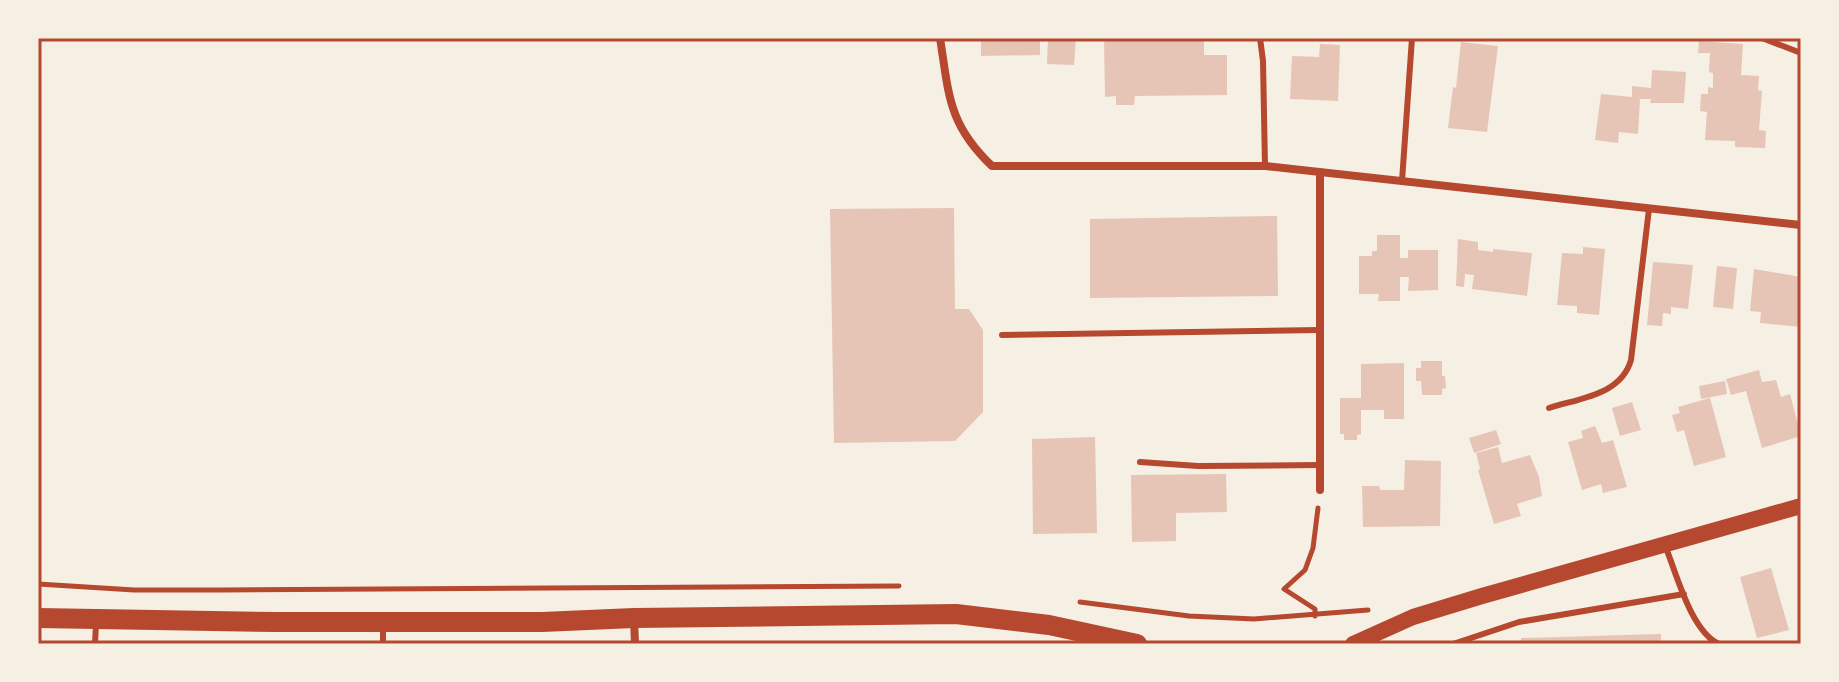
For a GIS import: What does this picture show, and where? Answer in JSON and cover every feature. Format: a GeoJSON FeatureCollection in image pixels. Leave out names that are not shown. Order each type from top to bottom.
{"type":"FeatureCollection","features":[{"type":"Feature","properties":{"kind":"main road"},"geometry":{"type":"LineString","coordinates":[[1353,644],[1413,617],[1801,506]]}},
{"type":"Feature","properties":{"kind":"main road"},"geometry":{"type":"LineString","coordinates":[[38,618],[542,622],[956,614],[1049,625],[1137,644]]}},
{"type":"Feature","properties":{"kind":"street"},"geometry":{"type":"LineString","coordinates":[[940,38],[953,113],[972,147],[992,166],[1265,166],[1801,225]]}},
{"type":"Feature","properties":{"kind":"street"},"geometry":{"type":"LineString","coordinates":[[1320,172],[1320,490]]}},
{"type":"Feature","properties":{"kind":"street"},"geometry":{"type":"LineString","coordinates":[[634,618],[635,644]]}},
{"type":"Feature","properties":{"kind":"lane"},"geometry":{"type":"LineString","coordinates":[[1260,38],[1265,166]]}},
{"type":"Feature","properties":{"kind":"lane"},"geometry":{"type":"LineString","coordinates":[[1402,181],[1412,38]]}},
{"type":"Feature","properties":{"kind":"lane"},"geometry":{"type":"LineString","coordinates":[[1762,38],[1801,53]]}},
{"type":"Feature","properties":{"kind":"lane"},"geometry":{"type":"LineString","coordinates":[[1549,408],[1610,388],[1627,375],[1649,209]]}},
{"type":"Feature","properties":{"kind":"lane"},"geometry":{"type":"LineString","coordinates":[[1002,335],[1320,330]]}},
{"type":"Feature","properties":{"kind":"lane"},"geometry":{"type":"LineString","coordinates":[[1140,462],[1198,466],[1320,465]]}},
{"type":"Feature","properties":{"kind":"lane"},"geometry":{"type":"LineString","coordinates":[[1665,544],[1697,623],[1719,644]]}},
{"type":"Feature","properties":{"kind":"lane"},"geometry":{"type":"LineString","coordinates":[[1453,644],[1519,622],[1684,594]]}},
{"type":"Feature","properties":{"kind":"lane"},"geometry":{"type":"LineString","coordinates":[[95,644],[96,619]]}},
{"type":"Feature","properties":{"kind":"lane"},"geometry":{"type":"LineString","coordinates":[[383,644],[384,621]]}},
{"type":"Feature","properties":{"kind":"path"},"geometry":{"type":"LineString","coordinates":[[1315,616],[1315,609],[1284,589],[1305,570],[1313,548],[1320,490]]}},
{"type":"Feature","properties":{"kind":"building"},"geometry":{"type":"Polygon","coordinates":[[[981,38],[1040,38],[1040,55],[981,56],[981,38]]]}},
{"type":"Feature","properties":{"kind":"building"},"geometry":{"type":"Polygon","coordinates":[[[1048,38],[1076,38],[1074,65],[1047,64],[1048,38]]]}},
{"type":"Feature","properties":{"kind":"building"},"geometry":{"type":"Polygon","coordinates":[[[1104,38],[1182,38],[1183,41],[1183,38],[1210,38],[1210,41],[1204,41],[1204,55],[1227,55],[1227,95],[1135,96],[1134,105],[1116,105],[1116,96],[1105,97],[1104,38]]]}},
{"type":"Feature","properties":{"kind":"building"},"geometry":{"type":"Polygon","coordinates":[[[1699,41],[1743,44],[1741,75],[1759,76],[1758,90],[1762,91],[1759,130],[1766,131],[1765,148],[1735,147],[1735,141],[1705,140],[1707,112],[1700,111],[1701,94],[1708,94],[1708,87],[1713,88],[1713,73],[1709,72],[1710,53],[1698,53],[1699,41]]]}},
{"type":"Feature","properties":{"kind":"building"},"geometry":{"type":"Polygon","coordinates":[[[1461,42],[1498,46],[1487,132],[1448,128],[1461,42]]]}},
{"type":"Feature","properties":{"kind":"building"},"geometry":{"type":"Polygon","coordinates":[[[1320,44],[1340,45],[1338,101],[1290,99],[1292,56],[1319,57],[1320,44]]]}},
{"type":"Feature","properties":{"kind":"building"},"geometry":{"type":"Polygon","coordinates":[[[1652,70],[1686,72],[1684,103],[1650,103],[1651,99],[1640,99],[1638,134],[1619,132],[1618,143],[1595,140],[1601,94],[1632,97],[1632,86],[1651,88],[1652,70]]]}},
{"type":"Feature","properties":{"kind":"building"},"geometry":{"type":"Polygon","coordinates":[[[954,208],[955,309],[969,309],[983,330],[983,412],[955,441],[834,443],[830,209],[954,208]]]}},
{"type":"Feature","properties":{"kind":"building"},"geometry":{"type":"Polygon","coordinates":[[[1277,216],[1278,296],[1090,298],[1090,219],[1277,216]]]}},
{"type":"Feature","properties":{"kind":"building"},"geometry":{"type":"Polygon","coordinates":[[[1377,235],[1400,235],[1400,258],[1408,258],[1408,250],[1438,250],[1438,290],[1408,291],[1409,277],[1400,277],[1400,301],[1378,301],[1379,294],[1359,294],[1359,256],[1372,256],[1372,251],[1377,251],[1377,235]]]}},
{"type":"Feature","properties":{"kind":"building"},"geometry":{"type":"Polygon","coordinates":[[[1458,239],[1478,242],[1478,250],[1532,253],[1527,296],[1472,289],[1474,275],[1465,274],[1464,287],[1456,286],[1458,239]]]}},
{"type":"Feature","properties":{"kind":"building"},"geometry":{"type":"Polygon","coordinates":[[[1583,247],[1605,249],[1599,315],[1577,313],[1577,306],[1557,305],[1562,253],[1583,254],[1583,247]]]}},
{"type":"Feature","properties":{"kind":"building"},"geometry":{"type":"Polygon","coordinates":[[[1653,262],[1693,265],[1688,309],[1671,307],[1671,314],[1663,313],[1662,326],[1647,325],[1653,262]]]}},
{"type":"Feature","properties":{"kind":"building"},"geometry":{"type":"Polygon","coordinates":[[[1717,266],[1737,268],[1733,309],[1713,307],[1717,266]]]}},
{"type":"Feature","properties":{"kind":"building"},"geometry":{"type":"Polygon","coordinates":[[[1754,269],[1801,277],[1801,327],[1760,323],[1761,312],[1750,311],[1754,269]]]}},
{"type":"Feature","properties":{"kind":"building"},"geometry":{"type":"Polygon","coordinates":[[[1421,361],[1442,361],[1446,388],[1442,389],[1442,395],[1422,395],[1421,381],[1416,381],[1416,368],[1421,368],[1421,361]]]}},
{"type":"Feature","properties":{"kind":"building"},"geometry":{"type":"Polygon","coordinates":[[[1404,363],[1404,419],[1384,419],[1384,410],[1361,410],[1361,434],[1357,435],[1357,440],[1344,440],[1344,434],[1340,434],[1340,398],[1361,398],[1361,364],[1404,363]]]}},
{"type":"Feature","properties":{"kind":"building"},"geometry":{"type":"Polygon","coordinates":[[[1759,370],[1762,382],[1776,380],[1781,397],[1790,394],[1801,436],[1762,448],[1746,391],[1731,395],[1726,379],[1759,370]]]}},
{"type":"Feature","properties":{"kind":"building"},"geometry":{"type":"Polygon","coordinates":[[[1725,381],[1727,394],[1701,399],[1699,386],[1725,381]]]}},
{"type":"Feature","properties":{"kind":"building"},"geometry":{"type":"Polygon","coordinates":[[[1710,398],[1726,457],[1694,466],[1684,430],[1677,432],[1672,415],[1680,413],[1678,407],[1710,398]]]}},
{"type":"Feature","properties":{"kind":"building"},"geometry":{"type":"Polygon","coordinates":[[[1632,402],[1641,430],[1620,436],[1612,408],[1632,402]]]}},
{"type":"Feature","properties":{"kind":"building"},"geometry":{"type":"Polygon","coordinates":[[[1595,426],[1602,443],[1613,440],[1627,487],[1603,493],[1601,484],[1582,490],[1568,442],[1583,438],[1581,431],[1595,426]]]}},
{"type":"Feature","properties":{"kind":"building"},"geometry":{"type":"Polygon","coordinates":[[[1496,430],[1501,444],[1474,453],[1469,438],[1496,430]]]}},
{"type":"Feature","properties":{"kind":"building"},"geometry":{"type":"Polygon","coordinates":[[[1095,437],[1097,533],[1033,534],[1032,439],[1095,437]]]}},
{"type":"Feature","properties":{"kind":"building"},"geometry":{"type":"Polygon","coordinates":[[[1498,447],[1502,463],[1530,455],[1539,477],[1542,496],[1517,504],[1521,516],[1494,524],[1476,453],[1498,447]]]}},
{"type":"Feature","properties":{"kind":"building"},"geometry":{"type":"Polygon","coordinates":[[[1405,460],[1441,461],[1440,526],[1363,527],[1362,486],[1404,490],[1405,460]]]}},
{"type":"Feature","properties":{"kind":"building"},"geometry":{"type":"Polygon","coordinates":[[[1226,474],[1227,512],[1176,513],[1176,541],[1132,542],[1131,475],[1226,474]]]}},
{"type":"Feature","properties":{"kind":"building"},"geometry":{"type":"Polygon","coordinates":[[[1771,568],[1789,630],[1757,638],[1740,577],[1771,568]]]}},
{"type":"Feature","properties":{"kind":"building"},"geometry":{"type":"Polygon","coordinates":[[[1661,634],[1661,644],[1521,644],[1521,638],[1661,634]]]}}]}
